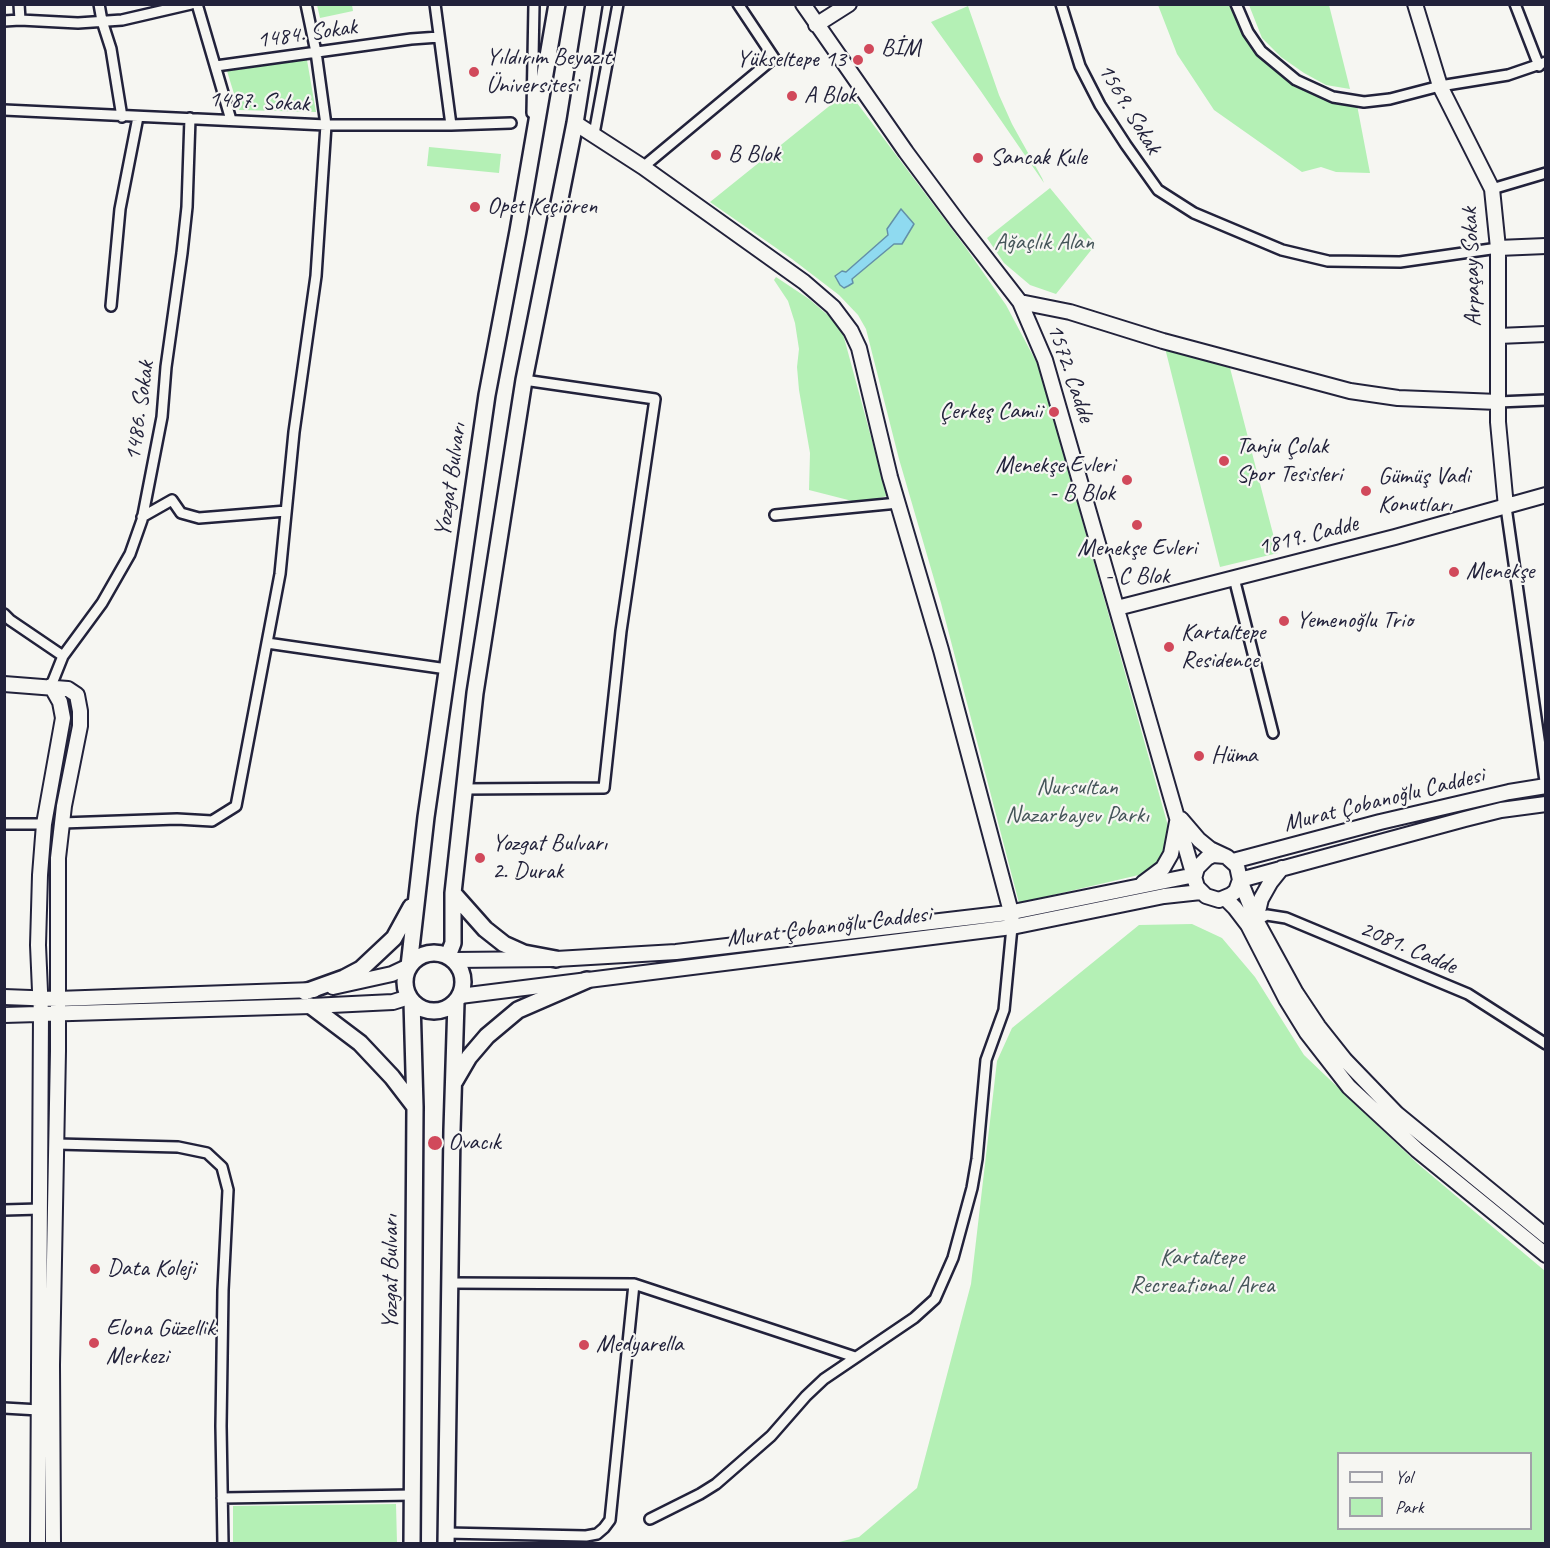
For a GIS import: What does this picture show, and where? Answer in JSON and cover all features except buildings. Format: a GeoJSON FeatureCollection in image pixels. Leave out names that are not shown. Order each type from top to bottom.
{"type":"FeatureCollection","features":[{"type":"Feature","properties":{"kind":"main road","name":"Yozgat Bulvarı"},"geometry":{"type":"LineString","coordinates":[[409,966],[416,896],[447,669],[487,395],[557,4]]}},
{"type":"Feature","properties":{"kind":"main road"},"geometry":{"type":"LineString","coordinates":[[451,958],[453,893],[475,693],[524,380],[575,123],[594,4]]}},
{"type":"Feature","properties":{"kind":"main road","name":"1572. Cadde"},"geometry":{"type":"LineString","coordinates":[[802,4],[945,205],[1020,302],[1045,360],[1195,875]]}},
{"type":"Feature","properties":{"kind":"main road"},"geometry":{"type":"LineString","coordinates":[[816,25],[849,4]]}},
{"type":"Feature","properties":{"kind":"main road","name":"Arpaçay Sokak"},"geometry":{"type":"LineString","coordinates":[[1415,4],[1440,86],[1492,189],[1498,248],[1497,402],[1506,507]]}},
{"type":"Feature","properties":{"kind":"main road"},"geometry":{"type":"LineString","coordinates":[[575,123],[643,167],[804,282],[843,318],[852,331],[859,348],[898,503],[1011,912],[1012,927]]}},
{"type":"Feature","properties":{"kind":"main road"},"geometry":{"type":"LineString","coordinates":[[1498,248],[1545,246]]}},
{"type":"Feature","properties":{"kind":"main road"},"geometry":{"type":"LineString","coordinates":[[1020,302],[1070,312],[1163,341],[1350,391],[1398,398],[1497,402]]}},
{"type":"Feature","properties":{"kind":"main road"},"geometry":{"type":"LineString","coordinates":[[1498,336],[1545,334]]}},
{"type":"Feature","properties":{"kind":"main road","name":"1819. Cadde"},"geometry":{"type":"LineString","coordinates":[[1117,608],[1545,495]]}},
{"type":"Feature","properties":{"kind":"main road"},"geometry":{"type":"LineString","coordinates":[[4,684],[68,689],[77,695],[80,711],[80,726],[62,823],[58,858],[52,1544]]}},
{"type":"Feature","properties":{"kind":"main road"},"geometry":{"type":"LineString","coordinates":[[38,1544],[40,876],[44,824],[63,718],[60,702],[51,686]]}},
{"type":"Feature","properties":{"kind":"main road","name":"Murat Çobanoğlu Caddesi"},"geometry":{"type":"LineString","coordinates":[[1230,859],[1509,792],[1545,787]]}},
{"type":"Feature","properties":{"kind":"main road","name":"Murat Çobanoğlu Caddesi"},"geometry":{"type":"LineString","coordinates":[[1240,880],[1501,810],[1545,804]]}},
{"type":"Feature","properties":{"kind":"main road"},"geometry":{"type":"LineString","coordinates":[[1177,814],[1199,840],[1210,849],[1230,859],[1239,871],[1252,923],[1286,999],[1307,1033],[1349,1087],[1417,1150],[1545,1255]]}},
{"type":"Feature","properties":{"kind":"main road"},"geometry":{"type":"LineString","coordinates":[[1138,886],[1163,868],[1171,854],[1177,814]]}},
{"type":"Feature","properties":{"kind":"main road"},"geometry":{"type":"LineString","coordinates":[[1230,859],[1220,855],[1207,858],[1197,868],[1195,881],[1201,892],[1212,899],[1225,898],[1236,891],[1240,880]]}},
{"type":"Feature","properties":{"kind":"main road"},"geometry":{"type":"LineString","coordinates":[[1252,923],[1261,899],[1281,868]]}},
{"type":"Feature","properties":{"kind":"main road","name":"Murat Çobanoğlu Caddesi"},"geometry":{"type":"LineString","coordinates":[[451,958],[556,959],[676,952],[1011,912],[1195,875]]}},
{"type":"Feature","properties":{"kind":"main road","name":"Murat Çobanoğlu Caddesi"},"geometry":{"type":"LineString","coordinates":[[458,999],[587,980],[1012,927],[1164,896],[1201,892]]}},
{"type":"Feature","properties":{"kind":"main road"},"geometry":{"type":"LineString","coordinates":[[453,893],[484,929],[504,945],[524,953],[556,959]]}},
{"type":"Feature","properties":{"kind":"main road"},"geometry":{"type":"LineString","coordinates":[[308,999],[361,969],[394,938],[407,918],[416,896]]}},
{"type":"Feature","properties":{"kind":"main road"},"geometry":{"type":"LineString","coordinates":[[1225,898],[1252,923],[1318,1026],[1345,1060],[1397,1114],[1545,1236]]}},
{"type":"Feature","properties":{"kind":"main road"},"geometry":{"type":"LineString","coordinates":[[4,1015],[308,999],[392,974],[409,966],[419,956],[428,953],[438,952],[451,958],[463,976],[463,986],[458,999],[453,1084],[446,1538]]}},
{"type":"Feature","properties":{"kind":"main road"},"geometry":{"type":"LineString","coordinates":[[409,966],[405,982],[410,999],[424,1009],[435,1011],[445,1009],[458,999]]}},
{"type":"Feature","properties":{"kind":"main road"},"geometry":{"type":"LineString","coordinates":[[453,1084],[469,1057],[487,1036],[518,1010],[587,980]]}},
{"type":"Feature","properties":{"kind":"main road"},"geometry":{"type":"LineString","coordinates":[[4,997],[308,999],[393,1002],[410,999]]}},
{"type":"Feature","properties":{"kind":"main road"},"geometry":{"type":"LineString","coordinates":[[308,999],[360,1043],[392,1077],[415,1107]]}},
{"type":"Feature","properties":{"kind":"main road","name":"Yozgat Bulvarı"},"geometry":{"type":"LineString","coordinates":[[410,999],[415,1107],[412,1544]]}},
{"type":"Feature","properties":{"kind":"street"},"geometry":{"type":"LineString","coordinates":[[19,4],[21,20]]}},
{"type":"Feature","properties":{"kind":"street"},"geometry":{"type":"LineString","coordinates":[[99,4],[102,21],[110,41],[122,117]]}},
{"type":"Feature","properties":{"kind":"street"},"geometry":{"type":"LineString","coordinates":[[4,21],[78,23],[122,20],[191,4]]}},
{"type":"Feature","properties":{"kind":"street"},"geometry":{"type":"LineString","coordinates":[[197,4],[231,120]]}},
{"type":"Feature","properties":{"kind":"street"},"geometry":{"type":"LineString","coordinates":[[62,823],[177,819],[212,821],[236,806],[280,574],[294,432],[316,276],[326,124],[316,52],[306,4]]}},
{"type":"Feature","properties":{"kind":"street"},"geometry":{"type":"LineString","coordinates":[[435,4],[451,125]]}},
{"type":"Feature","properties":{"kind":"street"},"geometry":{"type":"LineString","coordinates":[[532,151],[534,4]]}},
{"type":"Feature","properties":{"kind":"street"},"geometry":{"type":"LineString","coordinates":[[594,134],[618,4]]}},
{"type":"Feature","properties":{"kind":"street"},"geometry":{"type":"LineString","coordinates":[[643,167],[774,58],[738,4]]}},
{"type":"Feature","properties":{"kind":"street","name":"1569. Sokak"},"geometry":{"type":"LineString","coordinates":[[1061,4],[1080,66],[1100,105],[1158,190],[1194,213],[1282,250],[1328,261],[1400,262],[1498,248]]}},
{"type":"Feature","properties":{"kind":"street"},"geometry":{"type":"LineString","coordinates":[[1236,4],[1248,32],[1261,51],[1296,80],[1333,98],[1364,102],[1390,99],[1440,86],[1508,75],[1542,64],[1515,4]]}},
{"type":"Feature","properties":{"kind":"street","name":"1484. Sokak"},"geometry":{"type":"LineString","coordinates":[[216,66],[439,37]]}},
{"type":"Feature","properties":{"kind":"street","name":"1487. Sokak"},"geometry":{"type":"LineString","coordinates":[[4,110],[122,117],[326,124],[511,123]]}},
{"type":"Feature","properties":{"kind":"street"},"geometry":{"type":"LineString","coordinates":[[111,306],[120,209],[138,117]]}},
{"type":"Feature","properties":{"kind":"street","name":"1486. Sokak"},"geometry":{"type":"LineString","coordinates":[[51,686],[63,656],[102,603],[130,554],[142,517],[162,417],[166,367],[182,253],[187,207],[190,118]]}},
{"type":"Feature","properties":{"kind":"street"},"geometry":{"type":"LineString","coordinates":[[1492,189],[1545,173]]}},
{"type":"Feature","properties":{"kind":"street"},"geometry":{"type":"LineString","coordinates":[[464,789],[604,788],[621,631],[655,399],[524,380]]}},
{"type":"Feature","properties":{"kind":"street"},"geometry":{"type":"LineString","coordinates":[[1497,402],[1545,400]]}},
{"type":"Feature","properties":{"kind":"street"},"geometry":{"type":"LineString","coordinates":[[142,517],[172,500],[181,513],[199,518],[286,511]]}},
{"type":"Feature","properties":{"kind":"street"},"geometry":{"type":"LineString","coordinates":[[775,515],[898,503]]}},
{"type":"Feature","properties":{"kind":"street"},"geometry":{"type":"LineString","coordinates":[[1506,507],[1545,787]]}},
{"type":"Feature","properties":{"kind":"street"},"geometry":{"type":"LineString","coordinates":[[1234,578],[1273,734]]}},
{"type":"Feature","properties":{"kind":"street"},"geometry":{"type":"LineString","coordinates":[[4,614],[63,656]]}},
{"type":"Feature","properties":{"kind":"street"},"geometry":{"type":"LineString","coordinates":[[267,643],[447,669]]}},
{"type":"Feature","properties":{"kind":"street"},"geometry":{"type":"LineString","coordinates":[[4,824],[44,824]]}},
{"type":"Feature","properties":{"kind":"street","name":"2081. Cadde"},"geometry":{"type":"LineString","coordinates":[[1252,923],[1267,915],[1286,918],[1468,994],[1545,1044]]}},
{"type":"Feature","properties":{"kind":"street"},"geometry":{"type":"LineString","coordinates":[[650,1519],[716,1484],[771,1436],[824,1379],[900,1329],[927,1308],[941,1289],[953,1257],[975,1174],[986,1060],[1004,1010],[1012,927]]}},
{"type":"Feature","properties":{"kind":"street"},"geometry":{"type":"LineString","coordinates":[[56,1144],[178,1147],[207,1153],[222,1167],[228,1190],[223,1290],[223,1544]]}},
{"type":"Feature","properties":{"kind":"street"},"geometry":{"type":"LineString","coordinates":[[4,1210],[39,1209]]}},
{"type":"Feature","properties":{"kind":"street"},"geometry":{"type":"LineString","coordinates":[[451,1283],[634,1284],[855,1357]]}},
{"type":"Feature","properties":{"kind":"street"},"geometry":{"type":"LineString","coordinates":[[446,1538],[586,1536],[597,1534],[610,1520],[634,1284]]}},
{"type":"Feature","properties":{"kind":"street"},"geometry":{"type":"LineString","coordinates":[[4,1408],[39,1410]]}},
{"type":"Feature","properties":{"kind":"street"},"geometry":{"type":"LineString","coordinates":[[222,1498],[412,1495]]}},
{"type":"Feature","properties":{"kind":"green space"},"geometry":{"type":"Polygon","coordinates":[[[317,5],[352,5],[353,11],[320,18],[317,5]]]}},
{"type":"Feature","properties":{"kind":"green space"},"geometry":{"type":"Polygon","coordinates":[[[1158,5],[1231,5],[1250,42],[1265,62],[1292,84],[1319,97],[1357,105],[1370,173],[1336,172],[1321,167],[1302,172],[1214,110],[1177,54],[1158,5]]]}},
{"type":"Feature","properties":{"kind":"green space"},"geometry":{"type":"Polygon","coordinates":[[[1249,5],[1329,5],[1350,89],[1326,85],[1281,57],[1262,38],[1249,5]]]}},
{"type":"Feature","properties":{"kind":"green space","name":"Ağaçlık Alan"},"geometry":{"type":"Polygon","coordinates":[[[968,6],[999,95],[1044,183],[931,22],[968,6]]]}},
{"type":"Feature","properties":{"kind":"green space"},"geometry":{"type":"Polygon","coordinates":[[[307,60],[316,112],[239,110],[227,71],[307,60]]]}},
{"type":"Feature","properties":{"kind":"green space","name":"Nursultan Nazarbayev Parkı"},"geometry":{"type":"Polygon","coordinates":[[[848,91],[1006,305],[1039,367],[1170,833],[1171,842],[1156,867],[1143,874],[1019,903],[941,603],[899,459],[866,329],[858,315],[839,295],[710,202],[848,91]]]}},
{"type":"Feature","properties":{"kind":"green space"},"geometry":{"type":"Polygon","coordinates":[[[429,147],[501,154],[499,173],[427,166],[429,147]]]}},
{"type":"Feature","properties":{"kind":"green space","name":"Ağaçlık Alan"},"geometry":{"type":"Polygon","coordinates":[[[1050,188],[1096,244],[1056,294],[1030,285],[1004,263],[987,238],[1050,188]]]}},
{"type":"Feature","properties":{"kind":"green space"},"geometry":{"type":"Polygon","coordinates":[[[776,277],[809,299],[837,323],[843,334],[887,496],[860,503],[809,490],[810,453],[799,390],[797,367],[799,349],[795,323],[788,301],[774,280],[776,277]]]}},
{"type":"Feature","properties":{"kind":"green space","name":"Tanju Çolak Spor Tesisleri"},"geometry":{"type":"Polygon","coordinates":[[[1165,348],[1230,368],[1278,553],[1220,567],[1165,348]]]}},
{"type":"Feature","properties":{"kind":"green space","name":"Kartaltepe Recreational Area"},"geometry":{"type":"Polygon","coordinates":[[[1192,924],[1222,938],[1255,977],[1304,1055],[1418,1164],[1545,1271],[1545,1543],[835,1543],[859,1537],[917,1488],[971,1284],[997,1061],[1012,1028],[1139,925],[1192,924]]]}},
{"type":"Feature","properties":{"kind":"green space"},"geometry":{"type":"Polygon","coordinates":[[[396,1504],[397,1543],[233,1543],[233,1506],[396,1504]]]}},
{"type":"Feature","properties":{"kind":"water"},"geometry":{"type":"Polygon","coordinates":[[[901,209],[914,224],[902,244],[894,244],[852,279],[853,283],[844,288],[840,285],[835,276],[842,271],[846,272],[888,235],[887,229],[901,209]]]}},
{"type":"Feature","properties":{"kind":"place","name":"BİM"},"geometry":{"type":"Point","coordinates":[869,49]}},
{"type":"Feature","properties":{"kind":"place","name":"Yükseltepe 13"},"geometry":{"type":"Point","coordinates":[858,60]}},
{"type":"Feature","properties":{"kind":"place","name":"Yıldırım Beyazıt Üniversitesi"},"geometry":{"type":"Point","coordinates":[474,72]}},
{"type":"Feature","properties":{"kind":"place","name":"A Blok"},"geometry":{"type":"Point","coordinates":[792,96]}},
{"type":"Feature","properties":{"kind":"place","name":"B Blok"},"geometry":{"type":"Point","coordinates":[716,155]}},
{"type":"Feature","properties":{"kind":"place","name":"Sancak Kule"},"geometry":{"type":"Point","coordinates":[978,158]}},
{"type":"Feature","properties":{"kind":"place","name":"Opet Keçiören"},"geometry":{"type":"Point","coordinates":[475,207]}},
{"type":"Feature","properties":{"kind":"place","name":"Çerkeş Camii"},"geometry":{"type":"Point","coordinates":[1054,412]}},
{"type":"Feature","properties":{"kind":"place","name":"Tanju Çolak Spor Tesisleri"},"geometry":{"type":"Point","coordinates":[1224,461]}},
{"type":"Feature","properties":{"kind":"place","name":"Menekşe Evleri - B Blok"},"geometry":{"type":"Point","coordinates":[1127,480]}},
{"type":"Feature","properties":{"kind":"place","name":"Gümüş Vadi Konutları"},"geometry":{"type":"Point","coordinates":[1366,491]}},
{"type":"Feature","properties":{"kind":"place","name":"Menekşe Evleri - C Blok"},"geometry":{"type":"Point","coordinates":[1137,525]}},
{"type":"Feature","properties":{"kind":"place","name":"Menekşe"},"geometry":{"type":"Point","coordinates":[1454,572]}},
{"type":"Feature","properties":{"kind":"place","name":"Yemenoğlu Trio"},"geometry":{"type":"Point","coordinates":[1284,621]}},
{"type":"Feature","properties":{"kind":"place","name":"Kartaltepe Residence"},"geometry":{"type":"Point","coordinates":[1169,647]}},
{"type":"Feature","properties":{"kind":"place","name":"Hüma"},"geometry":{"type":"Point","coordinates":[1199,756]}},
{"type":"Feature","properties":{"kind":"place","name":"Yozgat Bulvarı 2. Durak"},"geometry":{"type":"Point","coordinates":[480,858]}},
{"type":"Feature","properties":{"kind":"place","name":"Ovacık"},"geometry":{"type":"Point","coordinates":[435,1143]}},
{"type":"Feature","properties":{"kind":"place","name":"Data Koleji"},"geometry":{"type":"Point","coordinates":[95,1269]}},
{"type":"Feature","properties":{"kind":"place","name":"Elona Güzellik Merkezi"},"geometry":{"type":"Point","coordinates":[94,1343]}},
{"type":"Feature","properties":{"kind":"place","name":"Medyarella"},"geometry":{"type":"Point","coordinates":[584,1345]}}]}
